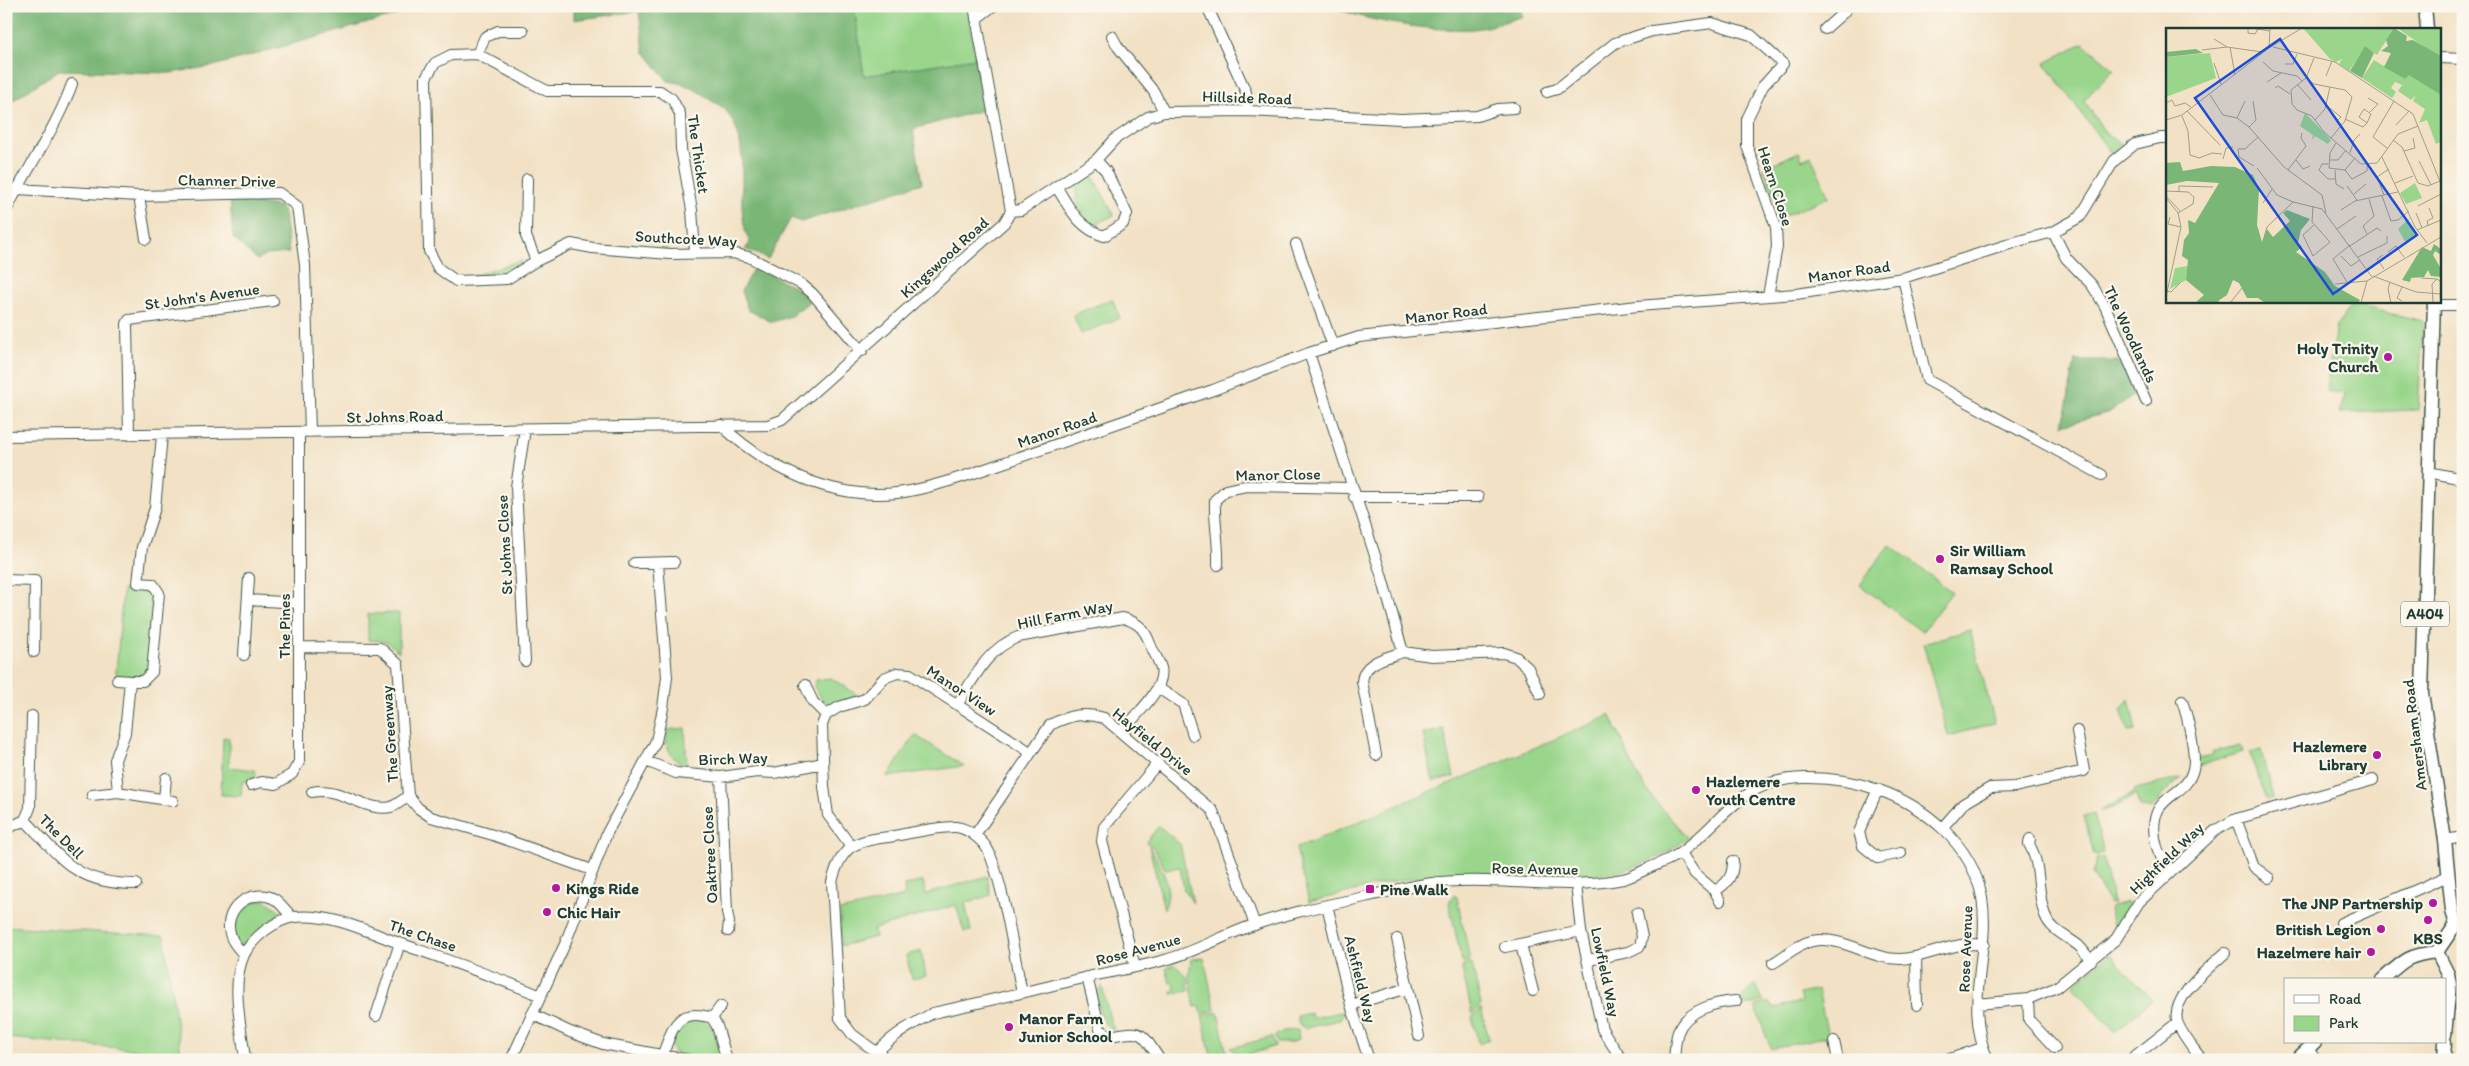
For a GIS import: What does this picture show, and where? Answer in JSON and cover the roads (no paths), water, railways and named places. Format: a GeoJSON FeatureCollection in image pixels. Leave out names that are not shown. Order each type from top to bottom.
{"type":"FeatureCollection","features":[{"type":"Feature","properties":{"kind":"main road"},"geometry":{"type":"LineString","coordinates":[[2425,6],[2427,28]]}},
{"type":"Feature","properties":{"kind":"main road","name":"Amersham Road"},"geometry":{"type":"LineString","coordinates":[[2434,303],[2422,693],[2445,840],[2452,912],[2459,925],[2437,952]]}},
{"type":"Feature","properties":{"kind":"main road"},"geometry":{"type":"LineString","coordinates":[[2384,978],[2400,963],[2414,954],[2437,952],[2448,974],[2450,984],[2446,1025]]}},
{"type":"Feature","properties":{"kind":"main road"},"geometry":{"type":"LineString","coordinates":[[2444,1060],[2445,1044]]}},
{"type":"Feature","properties":{"kind":"main road"},"geometry":{"type":"LineString","coordinates":[[2296,1060],[2312,1046]]}},
{"type":"Feature","properties":{"kind":"street","name":"Kingswood Road"},"geometry":{"type":"LineString","coordinates":[[782,420],[1004,223],[1011,211],[974,6]]}},
{"type":"Feature","properties":{"kind":"street"},"geometry":{"type":"LineString","coordinates":[[976,19],[994,6]]}},
{"type":"Feature","properties":{"kind":"street"},"geometry":{"type":"LineString","coordinates":[[1207,6],[1246,92],[1248,111]]}},
{"type":"Feature","properties":{"kind":"street"},"geometry":{"type":"LineString","coordinates":[[1825,29],[1848,6]]}},
{"type":"Feature","properties":{"kind":"street","name":"Hearn Close"},"geometry":{"type":"LineString","coordinates":[[1547,92],[1557,88],[1615,43],[1652,31],[1712,23],[1751,35],[1783,64],[1763,86],[1747,119],[1747,146],[1776,227],[1777,246],[1768,296]]}},
{"type":"Feature","properties":{"kind":"street"},"geometry":{"type":"LineString","coordinates":[[477,54],[485,38],[498,31],[524,31]]}},
{"type":"Feature","properties":{"kind":"street"},"geometry":{"type":"LineString","coordinates":[[1112,36],[1118,47],[1154,92],[1164,112]]}},
{"type":"Feature","properties":{"kind":"street","name":"The Thicket"},"geometry":{"type":"LineString","coordinates":[[477,54],[547,91],[660,91],[672,99],[680,114],[681,149],[692,210],[695,252]]}},
{"type":"Feature","properties":{"kind":"street","name":"Southcote Way"},"geometry":{"type":"LineString","coordinates":[[477,54],[451,55],[435,63],[426,78],[428,251],[438,268],[456,281],[507,279],[536,261],[571,244],[593,248],[670,254],[695,252],[732,253],[749,257],[801,284],[812,293],[862,350]]}},
{"type":"Feature","properties":{"kind":"street"},"geometry":{"type":"LineString","coordinates":[[2442,58],[2463,59]]}},
{"type":"Feature","properties":{"kind":"street"},"geometry":{"type":"LineString","coordinates":[[6,210],[63,110],[72,84]]}},
{"type":"Feature","properties":{"kind":"street","name":"Hillside Road"},"geometry":{"type":"LineString","coordinates":[[1011,211],[1021,210],[1096,160],[1115,139],[1148,117],[1164,112],[1248,111],[1401,119],[1478,116],[1498,109],[1514,108]]}},
{"type":"Feature","properties":{"kind":"street","name":"Manor Road"},"geometry":{"type":"LineString","coordinates":[[722,425],[737,440],[761,458],[798,477],[847,492],[896,493],[939,484],[971,474],[1177,403],[1309,353],[1360,338],[1733,297],[1768,296],[1841,288],[1903,278],[2053,232],[2080,217],[2114,161],[2135,144],[2166,138]]}},
{"type":"Feature","properties":{"kind":"street"},"geometry":{"type":"LineString","coordinates":[[1056,186],[1078,221],[1091,232],[1104,236],[1122,224],[1127,214],[1106,170],[1096,160]]}},
{"type":"Feature","properties":{"kind":"street"},"geometry":{"type":"LineString","coordinates":[[527,179],[526,236],[536,261]]}},
{"type":"Feature","properties":{"kind":"street","name":"Channer Drive"},"geometry":{"type":"LineString","coordinates":[[17,189],[138,196],[279,193],[297,206],[304,265],[304,432]]}},
{"type":"Feature","properties":{"kind":"street"},"geometry":{"type":"LineString","coordinates":[[138,196],[146,239]]}},
{"type":"Feature","properties":{"kind":"street","name":"The Woodlands"},"geometry":{"type":"LineString","coordinates":[[2053,232],[2066,258],[2092,285],[2105,306],[2146,401]]}},
{"type":"Feature","properties":{"kind":"street"},"geometry":{"type":"LineString","coordinates":[[1296,244],[1333,346]]}},
{"type":"Feature","properties":{"kind":"street"},"geometry":{"type":"LineString","coordinates":[[1903,278],[1927,380],[2102,475]]}},
{"type":"Feature","properties":{"kind":"street","name":"St John's Avenue"},"geometry":{"type":"LineString","coordinates":[[129,435],[126,324],[129,320],[273,301]]}},
{"type":"Feature","properties":{"kind":"street"},"geometry":{"type":"LineString","coordinates":[[2434,303],[2463,305]]}},
{"type":"Feature","properties":{"kind":"street","name":"Manor Close"},"geometry":{"type":"LineString","coordinates":[[1309,353],[1352,493],[1381,574],[1403,652]]}},
{"type":"Feature","properties":{"kind":"street","name":"St Johns Road"},"geometry":{"type":"LineString","coordinates":[[6,436],[162,436],[768,425],[782,420]]}},
{"type":"Feature","properties":{"kind":"street","name":"St Johns Close"},"geometry":{"type":"LineString","coordinates":[[525,429],[516,487],[525,661]]}},
{"type":"Feature","properties":{"kind":"street","name":"The Pines"},"geometry":{"type":"LineString","coordinates":[[251,784],[262,782],[276,784],[292,774],[299,762],[299,603],[304,432]]}},
{"type":"Feature","properties":{"kind":"street"},"geometry":{"type":"LineString","coordinates":[[116,680],[143,681],[152,672],[159,593],[153,584],[138,583],[142,547],[155,508],[162,436]]}},
{"type":"Feature","properties":{"kind":"street"},"geometry":{"type":"LineString","coordinates":[[2428,472],[2463,479]]}},
{"type":"Feature","properties":{"kind":"street","name":"Manor Close"},"geometry":{"type":"LineString","coordinates":[[1218,565],[1219,541],[1214,518],[1215,500],[1226,490],[1246,486],[1352,493],[1478,497]]}},
{"type":"Feature","properties":{"kind":"street"},"geometry":{"type":"LineString","coordinates":[[634,564],[674,562]]}},
{"type":"Feature","properties":{"kind":"street"},"geometry":{"type":"LineString","coordinates":[[511,1060],[565,944],[607,832],[656,741],[667,677],[658,563]]}},
{"type":"Feature","properties":{"kind":"street"},"geometry":{"type":"LineString","coordinates":[[244,655],[249,578]]}},
{"type":"Feature","properties":{"kind":"street"},"geometry":{"type":"LineString","coordinates":[[6,580],[35,581],[34,652]]}},
{"type":"Feature","properties":{"kind":"street"},"geometry":{"type":"LineString","coordinates":[[248,600],[299,603]]}},
{"type":"Feature","properties":{"kind":"street","name":"Hill Farm Way"},"geometry":{"type":"LineString","coordinates":[[957,705],[987,659],[1003,643],[1018,638],[1123,618],[1135,621],[1144,629],[1161,668],[1158,688]]}},
{"type":"Feature","properties":{"kind":"street","name":"The Greenway"},"geometry":{"type":"LineString","coordinates":[[299,647],[380,648],[398,664],[408,796],[418,808],[431,817],[493,835],[592,870]]}},
{"type":"Feature","properties":{"kind":"street"},"geometry":{"type":"LineString","coordinates":[[1376,755],[1362,681],[1362,672],[1368,665],[1403,652],[1432,656],[1504,653],[1516,657],[1528,668],[1540,694]]}},
{"type":"Feature","properties":{"kind":"street","name":"Manor View"},"geometry":{"type":"LineString","coordinates":[[826,715],[839,707],[865,699],[884,678],[897,673],[910,674],[1030,752]]}},
{"type":"Feature","properties":{"kind":"street"},"geometry":{"type":"LineString","coordinates":[[118,792],[115,760],[125,733],[130,681]]}},
{"type":"Feature","properties":{"kind":"street"},"geometry":{"type":"LineString","coordinates":[[805,686],[813,702],[826,715],[822,725],[823,763],[828,815],[851,846]]}},
{"type":"Feature","properties":{"kind":"street"},"geometry":{"type":"LineString","coordinates":[[1121,732],[1158,688],[1183,704],[1193,735]]}},
{"type":"Feature","properties":{"kind":"street"},"geometry":{"type":"LineString","coordinates":[[2172,871],[2160,859],[2152,822],[2161,804],[2187,782],[2194,767],[2194,756],[2182,701]]}},
{"type":"Feature","properties":{"kind":"street","name":"Hayfield Drive"},"geometry":{"type":"LineString","coordinates":[[975,835],[1050,725],[1069,715],[1089,714],[1104,718],[1213,811],[1255,924]]}},
{"type":"Feature","properties":{"kind":"street"},"geometry":{"type":"LineString","coordinates":[[6,830],[25,820],[30,808],[32,716]]}},
{"type":"Feature","properties":{"kind":"street"},"geometry":{"type":"LineString","coordinates":[[1942,828],[1962,804],[1990,788],[2015,788],[2084,771],[2077,731]]}},
{"type":"Feature","properties":{"kind":"street","name":"Birch Way"},"geometry":{"type":"LineString","coordinates":[[646,761],[676,773],[721,777],[757,772],[774,772],[823,763]]}},
{"type":"Feature","properties":{"kind":"street"},"geometry":{"type":"LineString","coordinates":[[1135,967],[1102,841],[1104,827],[1158,763]]}},
{"type":"Feature","properties":{"kind":"street","name":"Oaktree Close"},"geometry":{"type":"LineString","coordinates":[[721,777],[728,930]]}},
{"type":"Feature","properties":{"kind":"street"},"geometry":{"type":"LineString","coordinates":[[92,795],[118,792],[169,800],[166,778]]}},
{"type":"Feature","properties":{"kind":"street","name":"Rose Avenue"},"geometry":{"type":"LineString","coordinates":[[874,1056],[915,1023],[933,1014],[1167,960],[1255,924],[1287,914],[1424,884],[1451,882],[1576,884],[1626,879],[1681,853],[1742,796],[1764,785],[1802,778],[1841,781],[1878,789],[1916,808],[1942,828],[1968,858],[1978,879],[1984,909],[1984,944],[1978,1004],[1982,1048],[1988,1060]]}},
{"type":"Feature","properties":{"kind":"street","name":"Highfield Way"},"geometry":{"type":"LineString","coordinates":[[1978,1004],[2028,999],[2057,987],[2116,940],[2140,902],[2216,830],[2236,819],[2373,780]]}},
{"type":"Feature","properties":{"kind":"street"},"geometry":{"type":"LineString","coordinates":[[1878,789],[1860,832],[1863,846],[1878,858],[1901,853]]}},
{"type":"Feature","properties":{"kind":"street"},"geometry":{"type":"LineString","coordinates":[[312,792],[318,790],[346,796],[382,808],[393,807],[408,796]]}},
{"type":"Feature","properties":{"kind":"street"},"geometry":{"type":"LineString","coordinates":[[2236,819],[2254,867],[2269,878]]}},
{"type":"Feature","properties":{"kind":"street","name":"The Dell"},"geometry":{"type":"LineString","coordinates":[[25,820],[68,866],[84,876],[122,884],[136,884]]}},
{"type":"Feature","properties":{"kind":"street"},"geometry":{"type":"LineString","coordinates":[[874,1056],[852,1034],[840,1018],[832,882],[837,862],[851,846],[868,839],[957,827],[975,835],[988,850],[1001,896],[1022,993]]}},
{"type":"Feature","properties":{"kind":"street"},"geometry":{"type":"LineString","coordinates":[[2445,840],[2463,837]]}},
{"type":"Feature","properties":{"kind":"street"},"geometry":{"type":"LineString","coordinates":[[2030,839],[2029,844],[2034,853],[2039,877],[2039,896],[2045,917],[2058,933],[2080,947],[2091,961]]}},
{"type":"Feature","properties":{"kind":"street"},"geometry":{"type":"LineString","coordinates":[[1681,853],[1695,874],[1714,891],[1720,901]]}},
{"type":"Feature","properties":{"kind":"street"},"geometry":{"type":"LineString","coordinates":[[1714,891],[1724,886],[1733,874],[1733,861]]}},
{"type":"Feature","properties":{"kind":"street"},"geometry":{"type":"LineString","coordinates":[[2341,923],[2448,876]]}},
{"type":"Feature","properties":{"kind":"street","name":"Lowfield Way"},"geometry":{"type":"LineString","coordinates":[[1576,884],[1581,931],[1602,1029],[1622,1060]]}},
{"type":"Feature","properties":{"kind":"street"},"geometry":{"type":"LineString","coordinates":[[244,956],[232,942],[228,927],[232,912],[245,898],[262,895],[275,900],[292,918]]}},
{"type":"Feature","properties":{"kind":"street","name":"Ashfield Way"},"geometry":{"type":"LineString","coordinates":[[1327,905],[1351,1005],[1369,1060]]}},
{"type":"Feature","properties":{"kind":"street"},"geometry":{"type":"LineString","coordinates":[[1588,960],[1628,952],[1640,946],[1642,937],[1637,913]]}},
{"type":"Feature","properties":{"kind":"street","name":"The Chase"},"geometry":{"type":"LineString","coordinates":[[245,1060],[237,985],[244,956],[262,935],[275,924],[292,918],[324,917],[486,973],[541,996]]}},
{"type":"Feature","properties":{"kind":"street"},"geometry":{"type":"LineString","coordinates":[[1505,947],[1581,931]]}},
{"type":"Feature","properties":{"kind":"street"},"geometry":{"type":"LineString","coordinates":[[1397,939],[1419,1036]]}},
{"type":"Feature","properties":{"kind":"street"},"geometry":{"type":"LineString","coordinates":[[1773,963],[1784,958],[1792,950],[1812,941],[1839,941],[1887,958],[1916,957],[1960,945],[1984,944]]}},
{"type":"Feature","properties":{"kind":"street"},"geometry":{"type":"LineString","coordinates":[[376,1016],[400,943]]}},
{"type":"Feature","properties":{"kind":"street"},"geometry":{"type":"LineString","coordinates":[[1521,944],[1533,990]]}},
{"type":"Feature","properties":{"kind":"street"},"geometry":{"type":"LineString","coordinates":[[2202,1060],[2177,1023],[2178,1005],[2188,988],[2225,953]]}},
{"type":"Feature","properties":{"kind":"street"},"geometry":{"type":"LineString","coordinates":[[1916,957],[1917,1005]]}},
{"type":"Feature","properties":{"kind":"street"},"geometry":{"type":"LineString","coordinates":[[1087,977],[1100,1029],[1110,1036],[1135,1031],[1144,1036],[1160,1060]]}},
{"type":"Feature","properties":{"kind":"street"},"geometry":{"type":"LineString","coordinates":[[1351,1005],[1408,988]]}},
{"type":"Feature","properties":{"kind":"street"},"geometry":{"type":"LineString","coordinates":[[2028,999],[2029,1020],[2054,1048]]}},
{"type":"Feature","properties":{"kind":"street"},"geometry":{"type":"LineString","coordinates":[[1674,1060],[1678,1030],[1686,1019],[1700,1010],[1723,1002],[1736,1001]]}},
{"type":"Feature","properties":{"kind":"street"},"geometry":{"type":"LineString","coordinates":[[712,1018],[721,1006]]}},
{"type":"Feature","properties":{"kind":"street"},"geometry":{"type":"LineString","coordinates":[[532,1014],[570,1032],[603,1044],[688,1060]]}},
{"type":"Feature","properties":{"kind":"street"},"geometry":{"type":"LineString","coordinates":[[663,1054],[675,1023],[681,1017],[702,1015],[712,1018],[727,1060]]}},
{"type":"Feature","properties":{"kind":"street"},"geometry":{"type":"LineString","coordinates":[[2130,1060],[2177,1023]]}},
{"type":"Feature","properties":{"kind":"street"},"geometry":{"type":"LineString","coordinates":[[1834,1041],[1838,1060]]}},
{"type":"Feature","properties":{"kind":"street"},"geometry":{"type":"LineString","coordinates":[[2312,1046],[2316,1060]]}},
{"type":"Feature","properties":{"kind":"street"},"geometry":{"type":"LineString","coordinates":[[1947,1060],[1982,1048]]}},
{"type":"Feature","properties":{"kind":"place","name":"Holy Trinity Church"},"geometry":{"type":"Point","coordinates":[2388,357]}},
{"type":"Feature","properties":{"kind":"place","name":"Sir William Ramsay School"},"geometry":{"type":"Point","coordinates":[1940,559]}},
{"type":"Feature","properties":{"kind":"place","name":"Hazlemere Library"},"geometry":{"type":"Point","coordinates":[2377,755]}},
{"type":"Feature","properties":{"kind":"place","name":"Hazlemere Youth Centre"},"geometry":{"type":"Point","coordinates":[1696,790]}},
{"type":"Feature","properties":{"kind":"place","name":"Kings Ride"},"geometry":{"type":"Point","coordinates":[556,888]}},
{"type":"Feature","properties":{"kind":"place","name":"Pine Walk"},"geometry":{"type":"Point","coordinates":[1370,889]}},
{"type":"Feature","properties":{"kind":"place","name":"The JNP Partnership"},"geometry":{"type":"Point","coordinates":[2433,903]}},
{"type":"Feature","properties":{"kind":"place","name":"Chic Hair"},"geometry":{"type":"Point","coordinates":[547,912]}},
{"type":"Feature","properties":{"kind":"place","name":"KBS"},"geometry":{"type":"Point","coordinates":[2428,920]}},
{"type":"Feature","properties":{"kind":"place","name":"British Legion"},"geometry":{"type":"Point","coordinates":[2381,929]}},
{"type":"Feature","properties":{"kind":"place","name":"Hazelmere hair"},"geometry":{"type":"Point","coordinates":[2371,952]}},
{"type":"Feature","properties":{"kind":"place","name":"Manor Farm Junior School"},"geometry":{"type":"Point","coordinates":[1009,1027]}}]}
